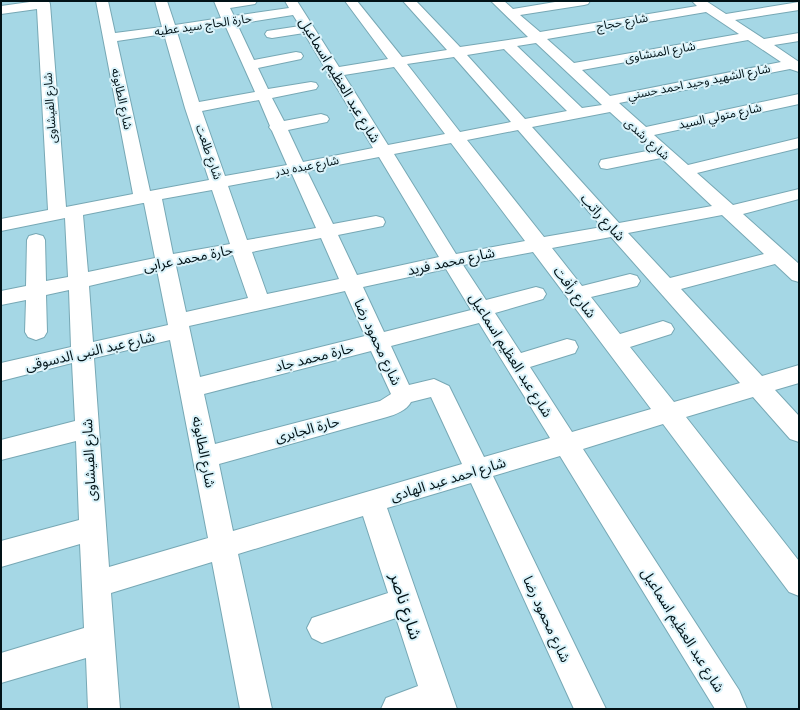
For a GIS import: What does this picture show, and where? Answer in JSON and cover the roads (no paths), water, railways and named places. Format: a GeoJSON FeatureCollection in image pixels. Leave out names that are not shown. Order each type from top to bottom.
{"type":"FeatureCollection","features":[{"type":"Feature","properties":{"kind":"street","name":"شارع طلعت"},"geometry":{"type":"LineString","coordinates":[[161,1],[193,108],[259,302]]}},
{"type":"Feature","properties":{"kind":"street"},"geometry":{"type":"LineString","coordinates":[[224,9],[252,1]]}},
{"type":"Feature","properties":{"kind":"street","name":"شارع رأفت"},"geometry":{"type":"LineString","coordinates":[[351,1],[799,583]]}},
{"type":"Feature","properties":{"kind":"street","name":"شارع راتب"},"geometry":{"type":"LineString","coordinates":[[409,1],[457,52],[520,125],[799,432]]}},
{"type":"Feature","properties":{"kind":"street","name":"شارع رشدى"},"geometry":{"type":"LineString","coordinates":[[497,1],[799,275]]}},
{"type":"Feature","properties":{"kind":"street"},"geometry":{"type":"LineString","coordinates":[[510,13],[584,1]]}},
{"type":"Feature","properties":{"kind":"street","name":"شارع الطابونه"},"geometry":{"type":"LineString","coordinates":[[107,2],[110,38],[147,197],[166,262],[256,709]]}},
{"type":"Feature","properties":{"kind":"street"},"geometry":{"type":"LineString","coordinates":[[1,10],[43,3]]}},
{"type":"Feature","properties":{"kind":"street","name":"شارع الفيشاوى"},"geometry":{"type":"LineString","coordinates":[[43,3],[65,212],[78,281],[104,709]]}},
{"type":"Feature","properties":{"kind":"street"},"geometry":{"type":"LineString","coordinates":[[703,4],[756,40],[795,64]]}},
{"type":"Feature","properties":{"kind":"street","name":"شارع حجاج"},"geometry":{"type":"LineString","coordinates":[[334,72],[507,44],[703,4]]}},
{"type":"Feature","properties":{"kind":"street"},"geometry":{"type":"LineString","coordinates":[[724,18],[799,6]]}},
{"type":"Feature","properties":{"kind":"street","name":"حارة الحاج سيد عطيه"},"geometry":{"type":"LineString","coordinates":[[110,38],[170,30],[224,9],[299,14]]}},
{"type":"Feature","properties":{"kind":"street","name":"شارع محمود رضا"},"geometry":{"type":"LineString","coordinates":[[224,9],[262,95],[401,391],[404,393],[412,393],[429,388],[438,389],[590,709]]}},
{"type":"Feature","properties":{"kind":"street"},"geometry":{"type":"LineString","coordinates":[[272,34],[299,14]]}},
{"type":"Feature","properties":{"kind":"street","name":"شارع عبد العظيم اسماعيل"},"geometry":{"type":"LineString","coordinates":[[299,14],[451,261],[728,701],[731,709]]}},
{"type":"Feature","properties":{"kind":"street","name":"شارع المنشاوى"},"geometry":{"type":"LineString","coordinates":[[570,68],[756,40],[799,37]]}},
{"type":"Feature","properties":{"kind":"street"},"geometry":{"type":"LineString","coordinates":[[507,44],[579,114]]}},
{"type":"Feature","properties":{"kind":"street"},"geometry":{"type":"LineString","coordinates":[[249,65],[296,56]]}},
{"type":"Feature","properties":{"kind":"street","name":"شارع الشهيد وحيد احمد حسني"},"geometry":{"type":"LineString","coordinates":[[610,104],[795,64]]}},
{"type":"Feature","properties":{"kind":"street"},"geometry":{"type":"LineString","coordinates":[[193,108],[312,86]]}},
{"type":"Feature","properties":{"kind":"street","name":"شارع متولي السيد"},"geometry":{"type":"LineString","coordinates":[[641,133],[799,99]]}},
{"type":"Feature","properties":{"kind":"street","name":"شارع عبده بدر"},"geometry":{"type":"LineString","coordinates":[[1,225],[297,168],[352,165],[383,151],[579,114],[610,104]]}},
{"type":"Feature","properties":{"kind":"street"},"geometry":{"type":"LineString","coordinates":[[277,127],[322,119]]}},
{"type":"Feature","properties":{"kind":"street"},"geometry":{"type":"LineString","coordinates":[[683,171],[799,143]]}},
{"type":"Feature","properties":{"kind":"street"},"geometry":{"type":"LineString","coordinates":[[607,164],[663,153]]}},
{"type":"Feature","properties":{"kind":"street","name":"شارع محمد فريد"},"geometry":{"type":"LineString","coordinates":[[178,326],[259,302],[350,282],[614,229],[727,211],[797,196]]}},
{"type":"Feature","properties":{"kind":"street","name":"حارة محمد عرابى"},"geometry":{"type":"LineString","coordinates":[[1,298],[166,262],[376,222]]}},
{"type":"Feature","properties":{"kind":"street"},"geometry":{"type":"LineString","coordinates":[[36,240],[36,332]]}},
{"type":"Feature","properties":{"kind":"street"},"geometry":{"type":"LineString","coordinates":[[666,286],[779,257]]}},
{"type":"Feature","properties":{"kind":"street"},"geometry":{"type":"LineString","coordinates":[[577,294],[630,281]]}},
{"type":"Feature","properties":{"kind":"street","name":"حارة محمد جاد"},"geometry":{"type":"LineString","coordinates":[[191,388],[378,341],[483,312],[536,294]]}},
{"type":"Feature","properties":{"kind":"street","name":"شارع عبد النبى الدسوقى"},"geometry":{"type":"LineString","coordinates":[[1,372],[82,353],[178,326]]}},
{"type":"Feature","properties":{"kind":"street"},"geometry":{"type":"LineString","coordinates":[[615,344],[663,329]]}},
{"type":"Feature","properties":{"kind":"street"},"geometry":{"type":"LineString","coordinates":[[516,363],[567,347]]}},
{"type":"Feature","properties":{"kind":"street","name":"شارع احمد عبد الهادى"},"geometry":{"type":"LineString","coordinates":[[96,584],[799,374]]}},
{"type":"Feature","properties":{"kind":"street","name":"حارة الجابرى"},"geometry":{"type":"LineString","coordinates":[[205,457],[387,408],[401,399],[404,393]]}},
{"type":"Feature","properties":{"kind":"street"},"geometry":{"type":"LineString","coordinates":[[1,450],[87,428]]}},
{"type":"Feature","properties":{"kind":"street","name":"شارع ناصر"},"geometry":{"type":"LineString","coordinates":[[372,502],[438,702]]}},
{"type":"Feature","properties":{"kind":"street"},"geometry":{"type":"LineString","coordinates":[[1,554],[93,528]]}},
{"type":"Feature","properties":{"kind":"street"},"geometry":{"type":"LineString","coordinates":[[322,628],[405,601]]}},
{"type":"Feature","properties":{"kind":"street"},"geometry":{"type":"LineString","coordinates":[[1,668],[99,639]]}},
{"type":"Feature","properties":{"kind":"street"},"geometry":{"type":"LineString","coordinates":[[397,709],[438,702]]}}]}
